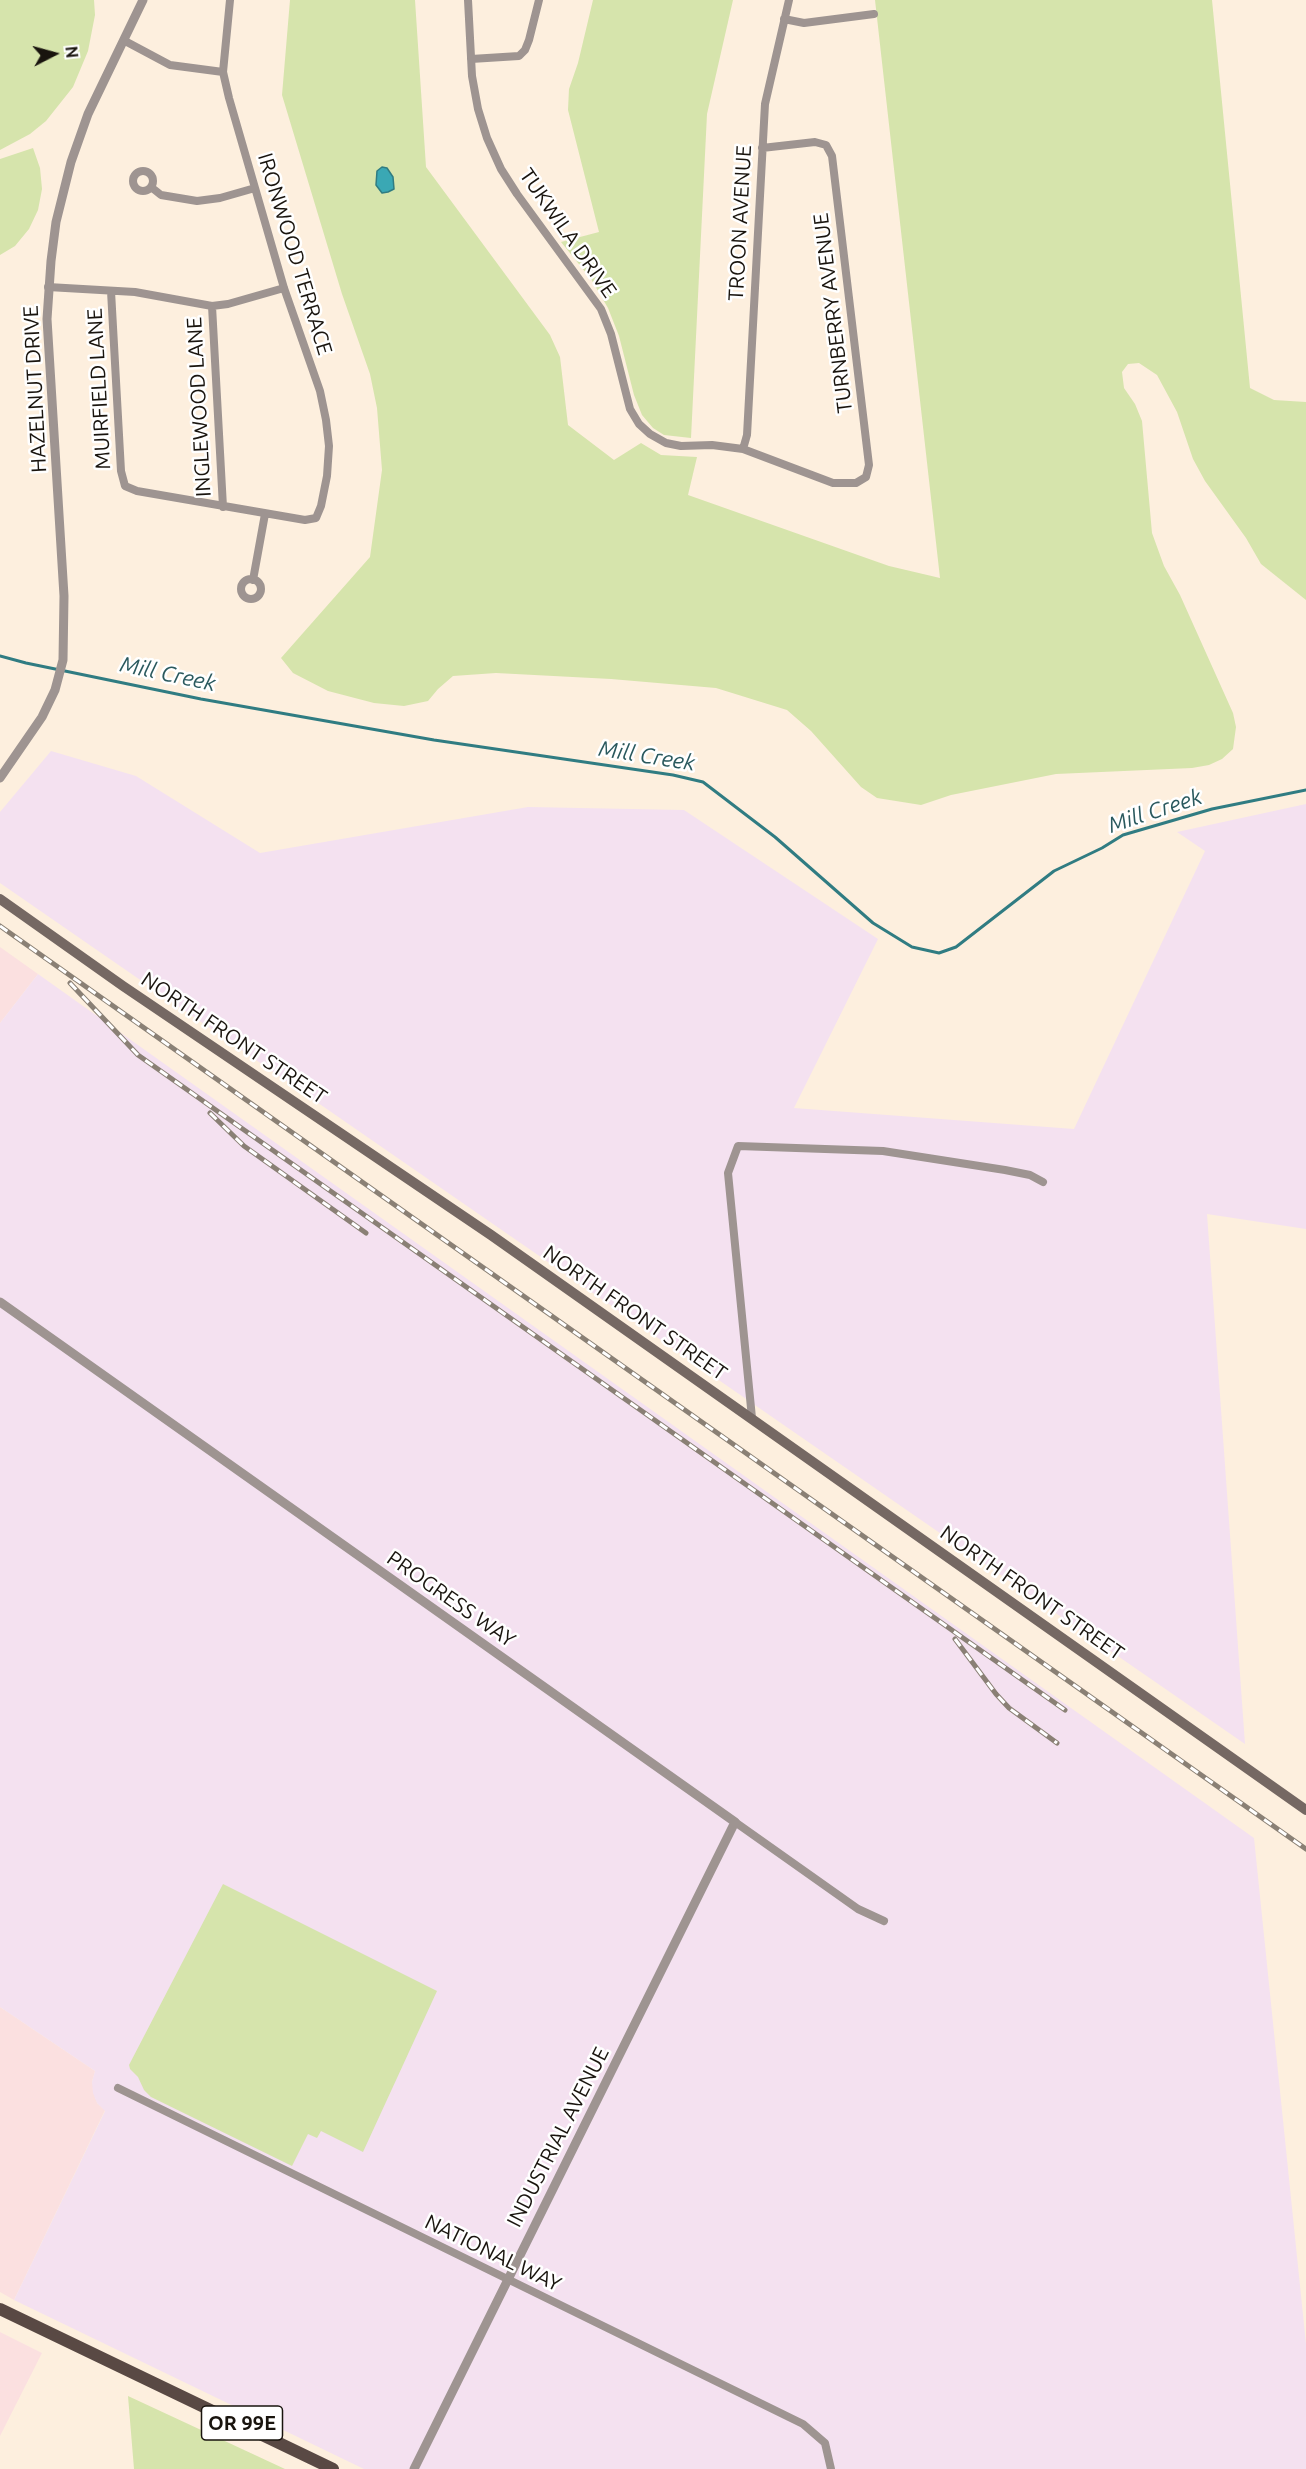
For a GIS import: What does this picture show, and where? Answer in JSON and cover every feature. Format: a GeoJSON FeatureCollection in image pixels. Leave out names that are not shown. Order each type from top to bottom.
{"type":"FeatureCollection","features":[{"type":"Feature","properties":{"kind":"main road","name":"NORTH FRONT STREET"},"geometry":{"type":"LineString","coordinates":[[0,899],[123,986],[482,1229],[1306,1810]]}},
{"type":"Feature","properties":{"kind":"main road","name":"OR 99E"},"geometry":{"type":"LineString","coordinates":[[0,2309],[333,2469]]}},
{"type":"Feature","properties":{"kind":"street","name":"HAZELNUT DRIVE"},"geometry":{"type":"LineString","coordinates":[[0,778],[42,717],[63,660],[64,596],[48,337],[48,287],[56,222],[71,162],[98,88],[143,0]]}},
{"type":"Feature","properties":{"kind":"street","name":"IRONWOOD TERRACE"},"geometry":{"type":"LineString","coordinates":[[230,0],[223,72],[284,288],[320,391],[329,446],[327,476],[316,518],[305,520],[265,514]]}},
{"type":"Feature","properties":{"kind":"street","name":"TUKWILA DRIVE"},"geometry":{"type":"LineString","coordinates":[[468,0],[471,59],[478,109],[493,154],[517,194],[601,309],[611,334],[633,417],[650,434],[666,443],[681,446],[712,445],[743,449],[837,484],[856,483],[866,477]]}},
{"type":"Feature","properties":{"kind":"street"},"geometry":{"type":"LineString","coordinates":[[471,59],[519,56],[525,50],[529,40],[539,0]]}},
{"type":"Feature","properties":{"kind":"street","name":"TROON AVENUE"},"geometry":{"type":"LineString","coordinates":[[743,449],[747,435],[765,104],[789,0]]}},
{"type":"Feature","properties":{"kind":"street"},"geometry":{"type":"LineString","coordinates":[[784,19],[804,23],[874,14]]}},
{"type":"Feature","properties":{"kind":"street"},"geometry":{"type":"LineString","coordinates":[[124,41],[170,65],[223,72]]}},
{"type":"Feature","properties":{"kind":"street","name":"TURNBERRY AVENUE"},"geometry":{"type":"LineString","coordinates":[[762,148],[815,142],[825,145],[832,156],[869,465],[866,477]]}},
{"type":"Feature","properties":{"kind":"street"},"geometry":{"type":"LineString","coordinates":[[151,187],[161,195],[197,201],[220,198],[255,188]]}},
{"type":"Feature","properties":{"kind":"street"},"geometry":{"type":"LineString","coordinates":[[48,287],[145,294],[212,306],[228,304],[284,288]]}},
{"type":"Feature","properties":{"kind":"street","name":"MUIRFIELD LANE"},"geometry":{"type":"LineString","coordinates":[[111,291],[121,471],[125,486],[137,491],[223,507]]}},
{"type":"Feature","properties":{"kind":"street","name":"INGLEWOOD LANE"},"geometry":{"type":"LineString","coordinates":[[212,306],[223,507]]}},
{"type":"Feature","properties":{"kind":"street"},"geometry":{"type":"LineString","coordinates":[[223,507],[265,514],[253,580]]}},
{"type":"Feature","properties":{"kind":"street"},"geometry":{"type":"LineString","coordinates":[[752,1418],[728,1173],[738,1146],[884,1151],[1005,1170],[1030,1176],[1043,1182]]}},
{"type":"Feature","properties":{"kind":"street","name":"PROGRESS WAY"},"geometry":{"type":"LineString","coordinates":[[0,1302],[858,1909],[884,1921]]}},
{"type":"Feature","properties":{"kind":"street","name":"INDUSTRIAL AVENUE"},"geometry":{"type":"LineString","coordinates":[[414,2469],[735,1821]]}},
{"type":"Feature","properties":{"kind":"street","name":"NATIONAL WAY"},"geometry":{"type":"LineString","coordinates":[[118,2088],[803,2424],[825,2444],[831,2469]]}},
{"type":"Feature","properties":{"kind":"shaded area"},"geometry":{"type":"Polygon","coordinates":[[[51,751],[136,776],[260,853],[528,807],[684,810],[878,939],[794,1108],[1074,1129],[1205,851],[1177,832],[1306,804],[1306,1229],[1207,1214],[1245,1744],[0,883],[0,812],[51,751]]]}},
{"type":"Feature","properties":{"kind":"shaded area"},"geometry":{"type":"Polygon","coordinates":[[[0,947],[38,974],[0,1023],[0,947]]]}},
{"type":"Feature","properties":{"kind":"shaded area"},"geometry":{"type":"Polygon","coordinates":[[[38,974],[1254,1838],[1306,2344],[1306,2469],[364,2469],[14,2300],[105,2111],[97,2103],[93,2093],[92,2082],[95,2071],[0,2007],[0,1023],[38,974]]]}},
{"type":"Feature","properties":{"kind":"shaded area"},"geometry":{"type":"Polygon","coordinates":[[[0,2007],[95,2071],[92,2082],[97,2103],[105,2110],[14,2300],[0,2292],[0,2007]]]}},
{"type":"Feature","properties":{"kind":"shaded area"},"geometry":{"type":"Polygon","coordinates":[[[0,2332],[42,2353],[0,2436],[0,2332]]]}},
{"type":"Feature","properties":{"kind":"green space"},"geometry":{"type":"Polygon","coordinates":[[[0,0],[94,0],[95,15],[88,51],[73,87],[46,121],[30,134],[0,150],[0,0]]]}},
{"type":"Feature","properties":{"kind":"green space"},"geometry":{"type":"Polygon","coordinates":[[[290,0],[415,0],[426,167],[550,335],[560,357],[568,425],[614,460],[641,443],[661,455],[697,457],[688,495],[889,566],[940,578],[875,0],[1212,0],[1250,388],[1274,400],[1306,402],[1306,600],[1261,564],[1246,538],[1205,481],[1193,459],[1177,412],[1157,375],[1139,363],[1128,364],[1122,372],[1124,388],[1135,404],[1142,421],[1152,533],[1164,566],[1180,595],[1233,713],[1236,727],[1233,749],[1222,759],[1209,765],[1192,768],[1056,774],[951,795],[921,805],[877,798],[861,787],[811,731],[787,710],[716,688],[611,679],[496,673],[453,676],[428,701],[404,706],[374,703],[328,691],[293,673],[281,658],[370,557],[382,470],[377,408],[370,374],[342,294],[282,95],[290,0]]]}},
{"type":"Feature","properties":{"kind":"green space"},"geometry":{"type":"Polygon","coordinates":[[[593,0],[733,0],[707,114],[691,438],[664,435],[653,428],[642,415],[634,395],[619,336],[608,308],[591,279],[561,242],[599,232],[568,110],[569,89],[578,63],[593,0]]]}},
{"type":"Feature","properties":{"kind":"green space"},"geometry":{"type":"Polygon","coordinates":[[[33,148],[40,168],[42,189],[38,210],[29,229],[15,246],[0,255],[0,159],[33,148]]]}},
{"type":"Feature","properties":{"kind":"green space"},"geometry":{"type":"Polygon","coordinates":[[[223,1884],[437,1991],[363,2152],[321,2131],[317,2138],[308,2134],[292,2166],[151,2097],[130,2069],[129,2065],[223,1884]]]}},
{"type":"Feature","properties":{"kind":"green space"},"geometry":{"type":"Polygon","coordinates":[[[128,2396],[285,2469],[134,2469],[128,2396]]]}},
{"type":"Feature","properties":{"kind":"water"},"geometry":{"type":"Polygon","coordinates":[[[382,167],[387,168],[393,177],[394,189],[382,193],[376,185],[377,171],[382,167]]]}},
{"type":"Feature","properties":{"kind":"waterway","name":"Mill Creek"},"geometry":{"type":"LineString","coordinates":[[0,656],[201,699],[434,740],[673,775],[703,782],[775,837],[873,923],[912,947],[939,953],[956,947],[1054,871],[1102,848],[1123,835],[1212,809],[1306,790]]}},
{"type":"Feature","properties":{"kind":"railway"},"geometry":{"type":"LineString","coordinates":[[0,926],[1306,1849]]}},
{"type":"Feature","properties":{"kind":"railway"},"geometry":{"type":"LineString","coordinates":[[70,983],[138,1055],[1065,1710]]}},
{"type":"Feature","properties":{"kind":"railway"},"geometry":{"type":"LineString","coordinates":[[210,1113],[244,1146],[366,1233]]}},
{"type":"Feature","properties":{"kind":"railway"},"geometry":{"type":"LineString","coordinates":[[955,1639],[1009,1708],[1057,1743]]}}]}
